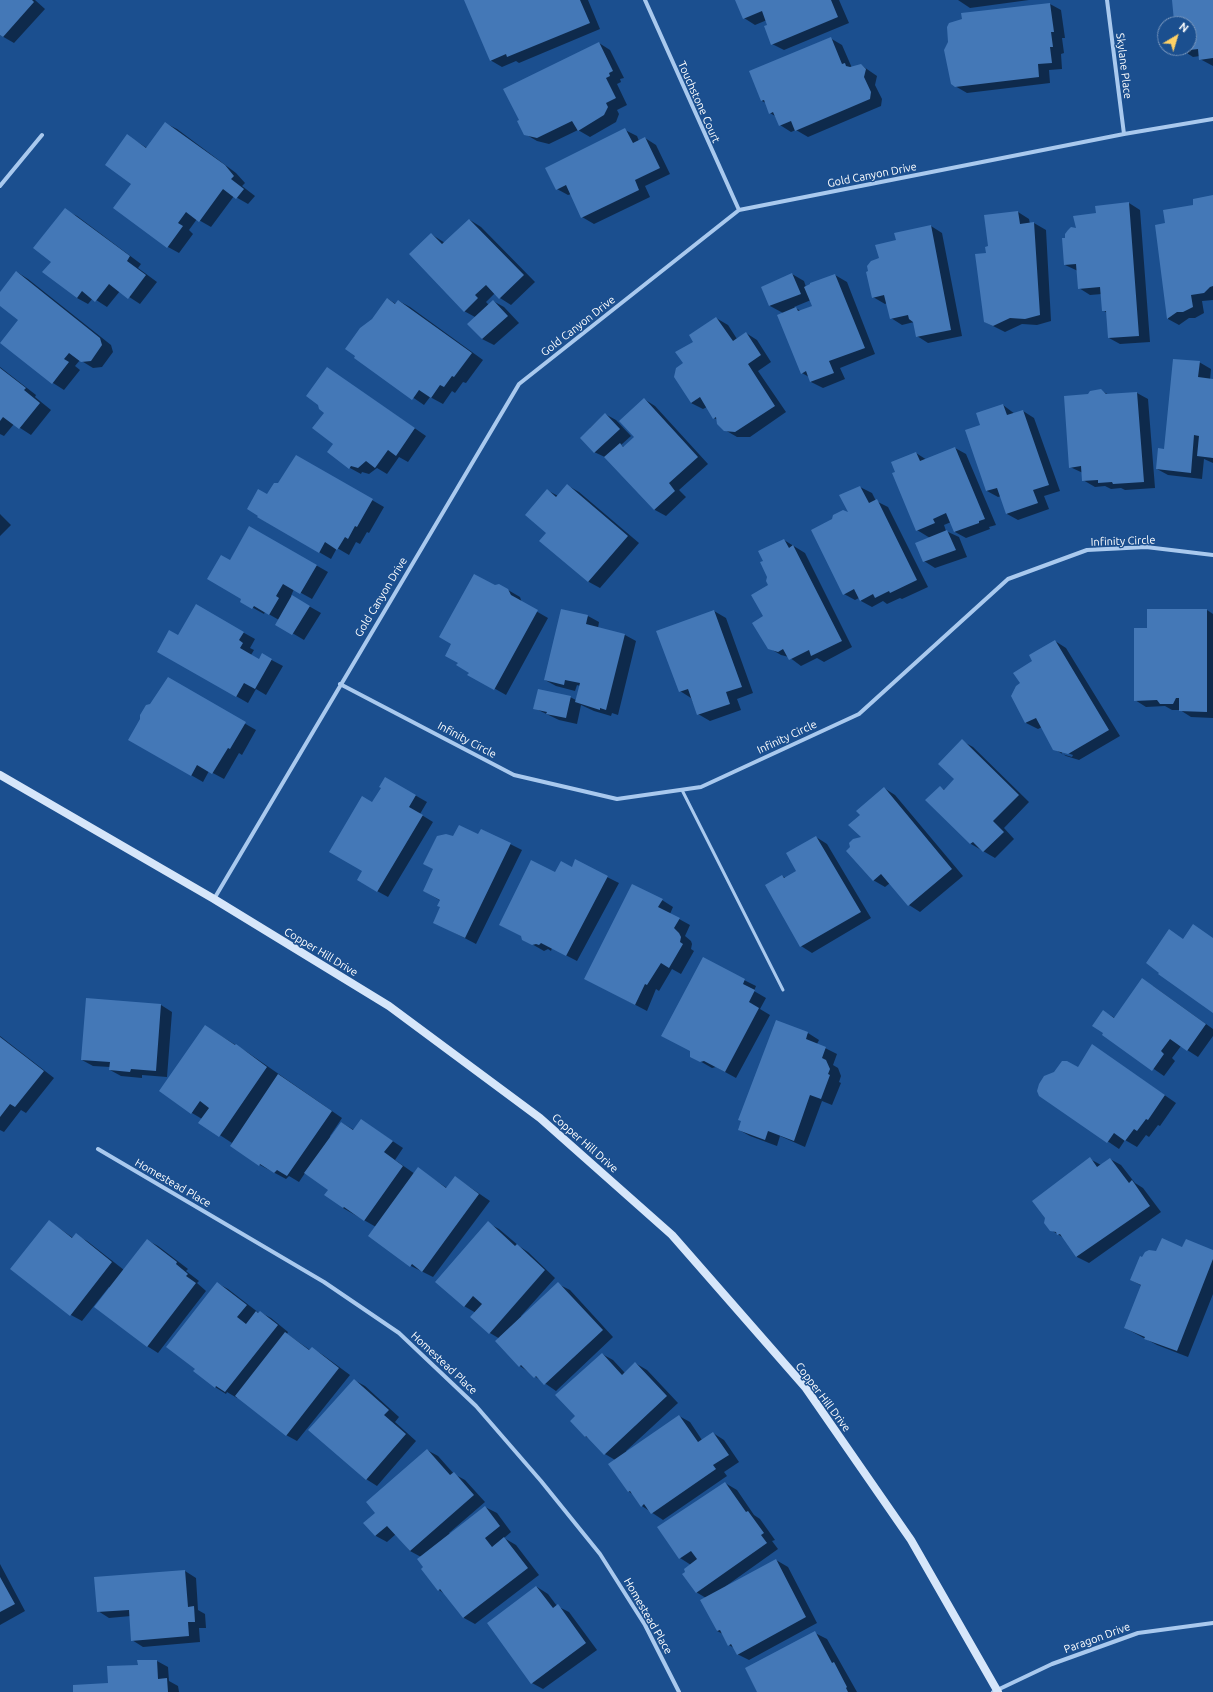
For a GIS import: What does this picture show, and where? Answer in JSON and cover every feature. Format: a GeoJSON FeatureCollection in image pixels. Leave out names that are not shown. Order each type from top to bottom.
{"type":"FeatureCollection","features":[{"type":"Feature","properties":{"kind":"main road","name":"Copper Hill Drive"},"geometry":{"type":"LineString","coordinates":[[0,776],[214,900],[389,1006],[540,1118],[672,1235],[805,1387],[911,1540],[996,1691]]}},
{"type":"Feature","properties":{"kind":"street","name":"Touchstone Court"},"geometry":{"type":"LineString","coordinates":[[645,0],[739,210]]}},
{"type":"Feature","properties":{"kind":"street","name":"Skylane Place"},"geometry":{"type":"LineString","coordinates":[[1107,0],[1124,134]]}},
{"type":"Feature","properties":{"kind":"street","name":"Gold Canyon Drive"},"geometry":{"type":"LineString","coordinates":[[214,900],[340,684],[519,384],[739,210],[1124,134],[1213,119]]}},
{"type":"Feature","properties":{"kind":"street"},"geometry":{"type":"LineString","coordinates":[[0,186],[42,136]]}},
{"type":"Feature","properties":{"kind":"street","name":"Infinity Circle"},"geometry":{"type":"LineString","coordinates":[[340,684],[514,775],[617,799],[682,790],[700,787],[859,714],[1008,580],[1087,550],[1146,547],[1213,555]]}},
{"type":"Feature","properties":{"kind":"street","name":"Homestead Place"},"geometry":{"type":"LineString","coordinates":[[98,1149],[324,1282],[399,1333],[476,1406],[541,1481],[600,1554],[645,1625],[679,1692]]}},
{"type":"Feature","properties":{"kind":"street","name":"Paragon Drive"},"geometry":{"type":"LineString","coordinates":[[996,1691],[1052,1664],[1138,1633],[1213,1623]]}},
{"type":"Feature","properties":{"kind":"lane"},"geometry":{"type":"LineString","coordinates":[[682,790],[783,990]]}},
{"type":"Feature","properties":{"kind":"building"},"geometry":{"type":"Polygon","coordinates":[[[0,0],[32,0],[34,2],[3,37],[0,35],[0,0]]]}},
{"type":"Feature","properties":{"kind":"building"},"geometry":{"type":"Polygon","coordinates":[[[464,0],[580,0],[590,23],[507,57],[506,54],[490,61],[464,0]]]}},
{"type":"Feature","properties":{"kind":"building"},"geometry":{"type":"Polygon","coordinates":[[[735,0],[831,0],[838,17],[771,45],[764,26],[767,25],[762,11],[743,19],[735,0]]]}},
{"type":"Feature","properties":{"kind":"building"},"geometry":{"type":"Polygon","coordinates":[[[1172,0],[1213,0],[1213,58],[1199,60],[1197,49],[1197,16],[1174,16],[1172,0]]]}},
{"type":"Feature","properties":{"kind":"building"},"geometry":{"type":"Polygon","coordinates":[[[1050,3],[1054,32],[1051,32],[1053,47],[1050,47],[1052,63],[1038,64],[1039,77],[955,87],[951,84],[944,50],[948,42],[947,27],[949,23],[962,19],[961,13],[1050,3]]]}},
{"type":"Feature","properties":{"kind":"building"},"geometry":{"type":"Polygon","coordinates":[[[831,37],[842,64],[845,63],[846,66],[850,67],[861,64],[866,69],[864,77],[871,92],[870,99],[795,131],[791,121],[779,126],[773,112],[769,114],[764,100],[761,101],[749,71],[831,37]]]}},
{"type":"Feature","properties":{"kind":"building"},"geometry":{"type":"Polygon","coordinates":[[[599,42],[613,71],[609,73],[610,76],[606,78],[616,98],[606,103],[608,107],[604,115],[578,131],[572,121],[537,138],[524,135],[517,121],[519,120],[503,89],[599,42]]]}},
{"type":"Feature","properties":{"kind":"building"},"geometry":{"type":"Polygon","coordinates":[[[165,122],[225,165],[234,176],[231,179],[244,189],[236,199],[223,189],[199,222],[186,212],[178,223],[183,226],[167,248],[113,208],[131,184],[105,165],[127,134],[146,148],[165,122]]]}},
{"type":"Feature","properties":{"kind":"building"},"geometry":{"type":"Polygon","coordinates":[[[625,128],[633,143],[645,137],[660,168],[635,180],[639,190],[581,218],[566,185],[556,190],[545,168],[625,128]]]}},
{"type":"Feature","properties":{"kind":"building"},"geometry":{"type":"Polygon","coordinates":[[[1213,195],[1213,286],[1204,293],[1191,295],[1193,307],[1183,312],[1177,312],[1167,319],[1155,225],[1165,223],[1163,210],[1193,205],[1193,199],[1213,195]]]}},
{"type":"Feature","properties":{"kind":"building"},"geometry":{"type":"Polygon","coordinates":[[[1129,202],[1139,336],[1108,338],[1106,311],[1102,311],[1100,287],[1078,289],[1076,264],[1064,265],[1062,238],[1065,238],[1065,234],[1071,227],[1076,228],[1073,216],[1096,213],[1095,206],[1129,202]]]}},
{"type":"Feature","properties":{"kind":"building"},"geometry":{"type":"Polygon","coordinates":[[[65,208],[130,256],[127,261],[146,275],[128,299],[109,284],[95,302],[82,291],[77,298],[42,272],[51,262],[33,248],[65,208]]]}},
{"type":"Feature","properties":{"kind":"building"},"geometry":{"type":"Polygon","coordinates":[[[1018,211],[1020,224],[1034,222],[1040,315],[1025,319],[1010,318],[993,326],[984,322],[975,254],[986,253],[985,247],[988,246],[984,215],[1018,211]]]}},
{"type":"Feature","properties":{"kind":"building"},"geometry":{"type":"Polygon","coordinates":[[[469,219],[524,275],[499,299],[486,285],[475,295],[478,298],[464,312],[409,254],[431,233],[442,244],[469,219]]]}},
{"type":"Feature","properties":{"kind":"building"},"geometry":{"type":"Polygon","coordinates":[[[931,225],[951,330],[916,337],[913,322],[909,319],[908,315],[890,319],[884,295],[872,298],[866,272],[868,271],[867,266],[871,261],[879,258],[875,245],[896,240],[894,233],[931,225]]]}},
{"type":"Feature","properties":{"kind":"building"},"geometry":{"type":"Polygon","coordinates":[[[16,271],[100,338],[102,345],[91,361],[81,362],[69,353],[64,359],[69,362],[52,384],[0,343],[18,320],[0,306],[0,292],[16,271]]]}},
{"type":"Feature","properties":{"kind":"building"},"geometry":{"type":"Polygon","coordinates":[[[792,273],[801,294],[769,306],[761,287],[792,273]]]}},
{"type":"Feature","properties":{"kind":"building"},"geometry":{"type":"Polygon","coordinates":[[[835,274],[865,348],[829,361],[834,373],[810,382],[806,371],[801,374],[777,315],[796,307],[798,311],[812,306],[804,287],[810,283],[835,274]]]}},
{"type":"Feature","properties":{"kind":"building"},"geometry":{"type":"Polygon","coordinates":[[[387,298],[395,304],[398,300],[472,353],[454,377],[452,376],[444,387],[440,385],[431,398],[419,390],[412,400],[354,358],[355,356],[345,349],[360,328],[372,319],[387,298]]]}},
{"type":"Feature","properties":{"kind":"building"},"geometry":{"type":"Polygon","coordinates":[[[493,300],[508,316],[482,339],[467,324],[493,300]]]}},
{"type":"Feature","properties":{"kind":"building"},"geometry":{"type":"Polygon","coordinates":[[[716,317],[733,341],[746,332],[761,355],[748,364],[775,406],[735,432],[724,431],[717,424],[716,417],[713,419],[700,397],[691,403],[674,377],[676,368],[683,363],[675,352],[693,342],[689,335],[716,317]]]}},
{"type":"Feature","properties":{"kind":"building"},"geometry":{"type":"Polygon","coordinates":[[[1173,359],[1200,361],[1198,377],[1213,379],[1213,458],[1197,456],[1199,436],[1194,435],[1191,473],[1156,469],[1158,448],[1164,449],[1173,359]]]}},
{"type":"Feature","properties":{"kind":"building"},"geometry":{"type":"Polygon","coordinates":[[[327,367],[415,428],[396,456],[388,450],[375,468],[366,461],[358,468],[351,466],[349,469],[327,452],[333,444],[312,428],[324,413],[319,409],[318,405],[306,396],[327,367]]]}},
{"type":"Feature","properties":{"kind":"building"},"geometry":{"type":"Polygon","coordinates":[[[0,368],[26,388],[24,390],[40,403],[19,429],[3,417],[0,421],[0,368]]]}},
{"type":"Feature","properties":{"kind":"building"},"geometry":{"type":"Polygon","coordinates":[[[1101,389],[1106,394],[1137,392],[1144,482],[1113,484],[1112,482],[1098,483],[1098,480],[1082,481],[1081,466],[1069,468],[1064,396],[1088,394],[1090,391],[1101,389]]]}},
{"type":"Feature","properties":{"kind":"building"},"geometry":{"type":"Polygon","coordinates":[[[644,398],[698,457],[669,483],[675,491],[654,510],[604,457],[620,443],[623,447],[634,437],[619,421],[644,398]]]}},
{"type":"Feature","properties":{"kind":"building"},"geometry":{"type":"Polygon","coordinates":[[[1003,404],[1007,415],[1023,410],[1049,485],[1033,490],[1038,503],[1006,514],[997,488],[986,491],[965,430],[980,425],[976,413],[1003,404]]]}},
{"type":"Feature","properties":{"kind":"building"},"geometry":{"type":"Polygon","coordinates":[[[605,413],[620,429],[594,453],[580,438],[605,413]]]}},
{"type":"Feature","properties":{"kind":"building"},"geometry":{"type":"Polygon","coordinates":[[[955,447],[985,519],[979,521],[979,523],[954,532],[946,513],[933,519],[935,523],[916,531],[892,473],[895,472],[891,462],[916,452],[920,461],[955,447]]]}},
{"type":"Feature","properties":{"kind":"building"},"geometry":{"type":"Polygon","coordinates":[[[296,455],[373,499],[357,527],[355,526],[348,539],[345,537],[337,550],[325,542],[319,553],[257,517],[258,516],[247,509],[258,489],[267,494],[274,483],[278,483],[296,455]]]}},
{"type":"Feature","properties":{"kind":"building"},"geometry":{"type":"Polygon","coordinates":[[[567,484],[628,536],[588,582],[539,541],[546,533],[525,515],[547,489],[556,497],[567,484]]]}},
{"type":"Feature","properties":{"kind":"building"},"geometry":{"type":"Polygon","coordinates":[[[860,486],[869,503],[877,499],[917,580],[890,593],[889,591],[875,598],[873,594],[860,601],[854,589],[843,595],[811,530],[832,519],[833,515],[843,510],[848,512],[839,495],[860,486]]]}},
{"type":"Feature","properties":{"kind":"building"},"geometry":{"type":"Polygon","coordinates":[[[249,526],[317,565],[300,594],[283,584],[276,596],[279,598],[269,615],[254,606],[252,609],[240,602],[241,599],[207,579],[221,555],[230,560],[249,526]]]}},
{"type":"Feature","properties":{"kind":"building"},"geometry":{"type":"Polygon","coordinates":[[[947,530],[956,550],[923,562],[915,543],[947,530]]]}},
{"type":"Feature","properties":{"kind":"building"},"geometry":{"type":"Polygon","coordinates":[[[784,539],[789,548],[793,545],[842,641],[811,656],[809,650],[789,660],[783,649],[778,652],[768,649],[752,623],[763,616],[751,595],[768,585],[766,581],[767,577],[760,562],[763,561],[758,551],[784,539]]]}},
{"type":"Feature","properties":{"kind":"building"},"geometry":{"type":"Polygon","coordinates":[[[474,574],[495,585],[499,584],[508,589],[511,595],[538,610],[494,690],[467,675],[469,673],[456,665],[458,663],[445,656],[451,644],[439,637],[474,574]]]}},
{"type":"Feature","properties":{"kind":"building"},"geometry":{"type":"Polygon","coordinates":[[[292,595],[310,606],[292,635],[275,625],[292,595]]]}},
{"type":"Feature","properties":{"kind":"building"},"geometry":{"type":"Polygon","coordinates":[[[196,604],[244,632],[239,640],[243,643],[240,648],[259,659],[262,653],[272,659],[255,689],[244,683],[236,697],[157,652],[169,630],[178,635],[196,604]]]}},
{"type":"Feature","properties":{"kind":"building"},"geometry":{"type":"Polygon","coordinates":[[[561,609],[588,615],[586,624],[625,634],[606,710],[600,708],[600,710],[575,702],[580,683],[565,680],[564,685],[544,680],[561,609]]]}},
{"type":"Feature","properties":{"kind":"building"},"geometry":{"type":"Polygon","coordinates":[[[1147,609],[1207,609],[1207,712],[1179,711],[1179,698],[1176,698],[1173,704],[1160,704],[1157,700],[1134,701],[1134,628],[1147,628],[1147,609]]]}},
{"type":"Feature","properties":{"kind":"building"},"geometry":{"type":"Polygon","coordinates":[[[714,610],[742,687],[726,692],[730,704],[697,715],[688,689],[679,692],[656,631],[714,610]]]}},
{"type":"Feature","properties":{"kind":"building"},"geometry":{"type":"Polygon","coordinates":[[[1055,640],[1109,730],[1068,754],[1053,750],[1036,718],[1025,723],[1011,696],[1016,686],[1020,683],[1013,673],[1032,661],[1029,655],[1055,640]]]}},
{"type":"Feature","properties":{"kind":"building"},"geometry":{"type":"Polygon","coordinates":[[[168,677],[246,722],[230,749],[228,748],[212,774],[197,765],[191,776],[128,740],[146,705],[150,704],[168,677]]]}},
{"type":"Feature","properties":{"kind":"building"},"geometry":{"type":"Polygon","coordinates":[[[538,689],[571,696],[566,718],[546,714],[547,712],[533,709],[538,689]]]}},
{"type":"Feature","properties":{"kind":"building"},"geometry":{"type":"Polygon","coordinates":[[[962,739],[1019,795],[993,821],[1004,832],[983,852],[973,842],[970,844],[925,800],[940,786],[944,790],[954,779],[938,764],[962,739]]]}},
{"type":"Feature","properties":{"kind":"building"},"geometry":{"type":"Polygon","coordinates":[[[385,777],[416,795],[409,807],[423,815],[377,892],[357,880],[362,871],[329,852],[362,796],[372,802],[381,788],[379,787],[385,777]]]}},
{"type":"Feature","properties":{"kind":"building"},"geometry":{"type":"Polygon","coordinates":[[[884,787],[952,869],[908,906],[881,874],[873,881],[846,851],[850,847],[849,843],[853,839],[861,837],[848,825],[860,815],[856,811],[884,787]]]}},
{"type":"Feature","properties":{"kind":"building"},"geometry":{"type":"Polygon","coordinates":[[[459,825],[478,834],[481,829],[511,843],[465,938],[433,923],[440,907],[437,906],[440,900],[423,891],[433,869],[423,864],[437,836],[446,834],[453,836],[459,825]]]}},
{"type":"Feature","properties":{"kind":"building"},"geometry":{"type":"Polygon","coordinates":[[[816,836],[861,912],[800,947],[765,885],[782,875],[784,878],[796,871],[786,853],[816,836]]]}},
{"type":"Feature","properties":{"kind":"building"},"geometry":{"type":"Polygon","coordinates":[[[575,859],[608,876],[566,956],[541,943],[539,945],[532,945],[522,940],[521,936],[499,925],[531,860],[555,872],[561,861],[572,867],[575,859]]]}},
{"type":"Feature","properties":{"kind":"building"},"geometry":{"type":"Polygon","coordinates":[[[632,884],[663,899],[658,907],[680,918],[674,928],[679,933],[681,937],[680,942],[683,944],[669,968],[661,963],[647,985],[645,984],[635,1005],[584,979],[632,884]]]}},
{"type":"Feature","properties":{"kind":"building"},"geometry":{"type":"Polygon","coordinates":[[[1193,924],[1213,938],[1213,1013],[1158,974],[1159,973],[1146,963],[1169,929],[1183,939],[1193,924]]]}},
{"type":"Feature","properties":{"kind":"building"},"geometry":{"type":"Polygon","coordinates":[[[703,957],[745,979],[743,984],[755,990],[749,1002],[759,1008],[725,1072],[704,1061],[700,1062],[690,1057],[690,1051],[661,1036],[703,957]]]}},
{"type":"Feature","properties":{"kind":"building"},"geometry":{"type":"Polygon","coordinates":[[[1142,978],[1206,1024],[1187,1051],[1170,1039],[1161,1051],[1164,1054],[1152,1071],[1092,1026],[1103,1010],[1114,1018],[1142,978]]]}},
{"type":"Feature","properties":{"kind":"building"},"geometry":{"type":"Polygon","coordinates":[[[86,998],[161,1004],[156,1071],[131,1069],[130,1072],[109,1070],[110,1062],[81,1060],[86,998]]]}},
{"type":"Feature","properties":{"kind":"building"},"geometry":{"type":"Polygon","coordinates":[[[776,1020],[808,1032],[806,1039],[826,1047],[822,1058],[826,1060],[830,1069],[828,1074],[830,1075],[821,1099],[810,1095],[794,1141],[768,1131],[765,1140],[738,1130],[741,1121],[738,1120],[776,1020]]]}},
{"type":"Feature","properties":{"kind":"building"},"geometry":{"type":"Polygon","coordinates":[[[205,1025],[235,1045],[236,1044],[267,1067],[219,1137],[198,1123],[209,1108],[200,1101],[191,1114],[159,1091],[205,1025]]]}},
{"type":"Feature","properties":{"kind":"building"},"geometry":{"type":"Polygon","coordinates":[[[0,1037],[44,1071],[15,1107],[10,1104],[0,1117],[0,1037]]]}},
{"type":"Feature","properties":{"kind":"building"},"geometry":{"type":"Polygon","coordinates":[[[1092,1044],[1165,1095],[1148,1120],[1146,1119],[1137,1131],[1134,1129],[1125,1141],[1114,1133],[1107,1143],[1039,1096],[1037,1091],[1044,1076],[1054,1072],[1062,1061],[1067,1061],[1078,1067],[1092,1044]]]}},
{"type":"Feature","properties":{"kind":"building"},"geometry":{"type":"Polygon","coordinates":[[[278,1074],[332,1111],[287,1176],[277,1170],[274,1173],[260,1164],[259,1166],[230,1146],[278,1074]]]}},
{"type":"Feature","properties":{"kind":"building"},"geometry":{"type":"Polygon","coordinates":[[[361,1119],[393,1141],[384,1152],[403,1166],[364,1221],[324,1195],[328,1190],[304,1173],[341,1122],[353,1130],[361,1119]]]}},
{"type":"Feature","properties":{"kind":"building"},"geometry":{"type":"Polygon","coordinates":[[[1090,1157],[1097,1167],[1110,1158],[1129,1183],[1132,1180],[1150,1206],[1076,1257],[1060,1234],[1057,1235],[1056,1232],[1050,1231],[1044,1223],[1045,1218],[1032,1201],[1090,1157]]]}},
{"type":"Feature","properties":{"kind":"building"},"geometry":{"type":"Polygon","coordinates":[[[418,1167],[446,1188],[455,1176],[479,1194],[422,1272],[412,1264],[410,1267],[368,1236],[418,1167]]]}},
{"type":"Feature","properties":{"kind":"building"},"geometry":{"type":"Polygon","coordinates":[[[49,1220],[72,1238],[76,1233],[112,1262],[70,1316],[10,1269],[49,1220]]]}},
{"type":"Feature","properties":{"kind":"building"},"geometry":{"type":"Polygon","coordinates":[[[488,1221],[515,1246],[517,1244],[545,1270],[489,1334],[470,1317],[482,1304],[473,1296],[464,1307],[435,1282],[488,1221]]]}},
{"type":"Feature","properties":{"kind":"building"},"geometry":{"type":"Polygon","coordinates":[[[1162,1238],[1182,1247],[1186,1239],[1213,1250],[1213,1259],[1177,1351],[1144,1339],[1145,1337],[1124,1328],[1141,1285],[1130,1280],[1140,1256],[1142,1257],[1145,1252],[1149,1250],[1156,1251],[1162,1238]]]}},
{"type":"Feature","properties":{"kind":"building"},"geometry":{"type":"Polygon","coordinates":[[[147,1239],[177,1262],[176,1264],[188,1274],[186,1276],[196,1283],[147,1347],[94,1307],[147,1239]]]}},
{"type":"Feature","properties":{"kind":"building"},"geometry":{"type":"Polygon","coordinates":[[[217,1282],[247,1305],[237,1317],[246,1324],[256,1311],[258,1313],[260,1311],[278,1325],[225,1392],[216,1386],[215,1388],[193,1371],[195,1369],[166,1347],[217,1282]]]}},
{"type":"Feature","properties":{"kind":"building"},"geometry":{"type":"Polygon","coordinates":[[[558,1282],[603,1330],[544,1385],[536,1376],[534,1378],[521,1365],[519,1367],[495,1341],[558,1282]]]}},
{"type":"Feature","properties":{"kind":"building"},"geometry":{"type":"Polygon","coordinates":[[[285,1332],[309,1350],[312,1347],[339,1368],[286,1436],[235,1396],[285,1332]]]}},
{"type":"Feature","properties":{"kind":"building"},"geometry":{"type":"Polygon","coordinates":[[[602,1353],[622,1375],[635,1362],[667,1396],[604,1455],[570,1421],[575,1416],[555,1395],[602,1353]]]}},
{"type":"Feature","properties":{"kind":"building"},"geometry":{"type":"Polygon","coordinates":[[[354,1379],[389,1410],[384,1415],[406,1434],[366,1480],[308,1430],[354,1379]]]}},
{"type":"Feature","properties":{"kind":"building"},"geometry":{"type":"Polygon","coordinates":[[[679,1415],[698,1442],[713,1432],[729,1455],[713,1465],[716,1469],[651,1514],[644,1504],[641,1507],[630,1491],[628,1492],[608,1464],[679,1415]]]}},
{"type":"Feature","properties":{"kind":"building"},"geometry":{"type":"Polygon","coordinates":[[[427,1449],[450,1475],[454,1472],[474,1495],[410,1551],[387,1526],[375,1536],[363,1523],[375,1513],[366,1502],[427,1449]]]}},
{"type":"Feature","properties":{"kind":"building"},"geometry":{"type":"Polygon","coordinates":[[[725,1482],[746,1512],[748,1511],[764,1533],[761,1535],[767,1543],[696,1593],[682,1574],[685,1572],[684,1569],[697,1559],[691,1551],[679,1559],[657,1527],[725,1482]]]}},
{"type":"Feature","properties":{"kind":"building"},"geometry":{"type":"Polygon","coordinates":[[[485,1506],[500,1526],[485,1538],[492,1547],[504,1537],[528,1568],[463,1618],[440,1589],[438,1591],[421,1569],[423,1567],[417,1559],[485,1506]]]}},
{"type":"Feature","properties":{"kind":"building"},"geometry":{"type":"Polygon","coordinates":[[[776,1559],[806,1617],[737,1655],[731,1644],[728,1646],[720,1630],[717,1631],[700,1600],[776,1559]]]}},
{"type":"Feature","properties":{"kind":"building"},"geometry":{"type":"Polygon","coordinates":[[[185,1570],[188,1607],[194,1606],[195,1622],[188,1622],[189,1636],[131,1641],[129,1610],[97,1612],[94,1577],[185,1570]]]}},
{"type":"Feature","properties":{"kind":"building"},"geometry":{"type":"Polygon","coordinates":[[[0,1577],[15,1604],[0,1612],[0,1577]]]}},
{"type":"Feature","properties":{"kind":"building"},"geometry":{"type":"Polygon","coordinates":[[[536,1586],[553,1608],[558,1604],[586,1643],[531,1684],[487,1623],[536,1586]]]}},
{"type":"Feature","properties":{"kind":"building"},"geometry":{"type":"Polygon","coordinates":[[[815,1631],[832,1663],[834,1662],[847,1687],[848,1692],[757,1692],[745,1668],[815,1631]]]}},
{"type":"Feature","properties":{"kind":"building"},"geometry":{"type":"Polygon","coordinates":[[[137,1660],[157,1660],[158,1679],[167,1678],[168,1692],[73,1692],[73,1685],[108,1683],[107,1666],[138,1665],[137,1660]]]}}]}
